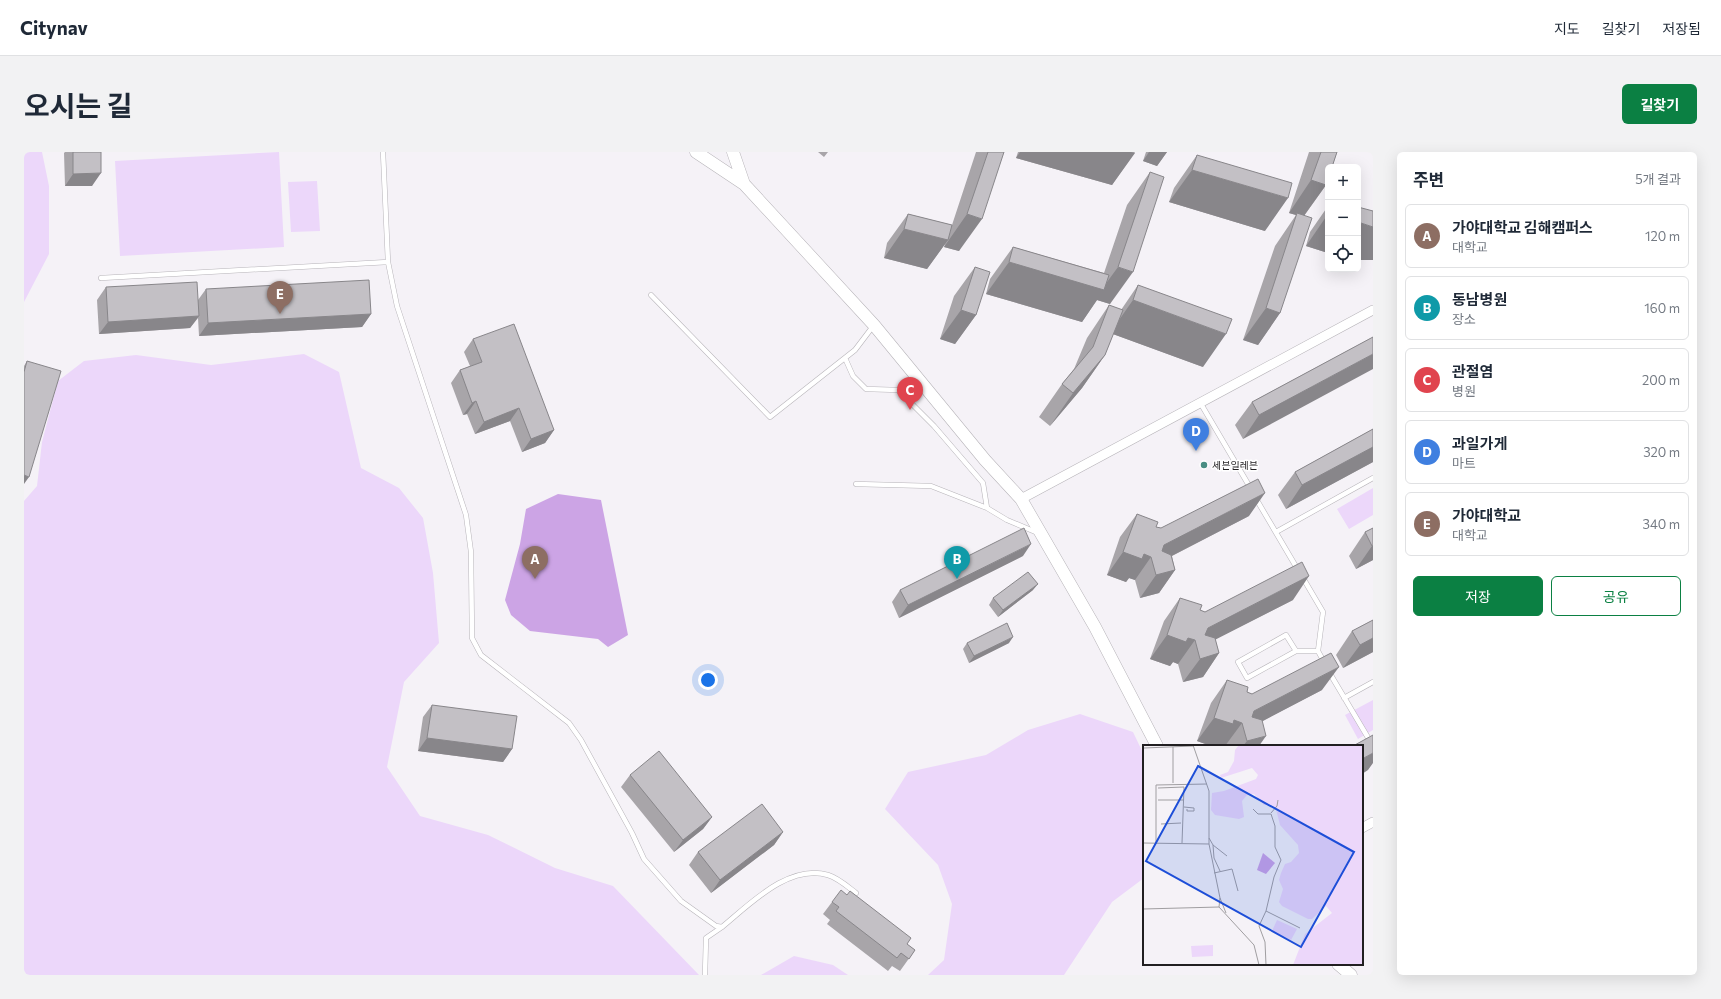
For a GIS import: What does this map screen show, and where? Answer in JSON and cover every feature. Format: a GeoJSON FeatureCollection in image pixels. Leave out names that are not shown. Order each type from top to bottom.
{"type":"FeatureCollection","features":[{"type":"Feature","properties":{"kind":"street"},"geometry":{"type":"LineString","coordinates":[[696,152],[744,184],[874,325],[985,460],[1021,499],[1095,627],[1156,745]]}},
{"type":"Feature","properties":{"kind":"street"},"geometry":{"type":"LineString","coordinates":[[733,152],[744,184]]}},
{"type":"Feature","properties":{"kind":"street"},"geometry":{"type":"LineString","coordinates":[[1021,499],[1201,404],[1373,310]]}},
{"type":"Feature","properties":{"kind":"street"},"geometry":{"type":"LineString","coordinates":[[1363,827],[1373,822]]}},
{"type":"Feature","properties":{"kind":"street"},"geometry":{"type":"LineString","coordinates":[[1339,965],[1351,975]]}},
{"type":"Feature","properties":{"kind":"lane"},"geometry":{"type":"LineString","coordinates":[[383,152],[388,262],[397,306],[466,515],[471,552],[472,638],[481,655],[569,723],[581,740],[632,833],[644,859],[681,901],[716,926],[722,927]]}},
{"type":"Feature","properties":{"kind":"lane"},"geometry":{"type":"LineString","coordinates":[[101,278],[388,262]]}},
{"type":"Feature","properties":{"kind":"lane"},"geometry":{"type":"LineString","coordinates":[[650,295],[770,417],[855,350],[874,325]]}},
{"type":"Feature","properties":{"kind":"lane"},"geometry":{"type":"LineString","coordinates":[[845,358],[853,376],[866,389],[898,390],[934,426],[983,483],[987,508]]}},
{"type":"Feature","properties":{"kind":"lane"},"geometry":{"type":"LineString","coordinates":[[1201,404],[1323,612],[1318,651],[1373,746]]}},
{"type":"Feature","properties":{"kind":"lane"},"geometry":{"type":"LineString","coordinates":[[1276,532],[1373,478]]}},
{"type":"Feature","properties":{"kind":"lane"},"geometry":{"type":"LineString","coordinates":[[856,484],[931,486],[987,508],[1007,520],[1042,535]]}},
{"type":"Feature","properties":{"kind":"lane"},"geometry":{"type":"LineString","coordinates":[[1296,651],[1286,635],[1238,662],[1247,678],[1296,651],[1318,651]]}},
{"type":"Feature","properties":{"kind":"lane"},"geometry":{"type":"LineString","coordinates":[[1344,698],[1373,682]]}},
{"type":"Feature","properties":{"kind":"lane"},"geometry":{"type":"LineString","coordinates":[[705,975],[706,938],[790,876],[815,872],[828,875],[840,880],[856,893]]}},
{"type":"Feature","properties":{"kind":"shaded area"},"geometry":{"type":"Polygon","coordinates":[[[24,152],[42,152],[49,186],[49,254],[24,302],[24,152]]]}},
{"type":"Feature","properties":{"kind":"shaded area"},"geometry":{"type":"Polygon","coordinates":[[[279,152],[284,247],[120,256],[115,161],[279,152]]]}},
{"type":"Feature","properties":{"kind":"shaded area"},"geometry":{"type":"Polygon","coordinates":[[[317,181],[320,231],[291,232],[288,182],[317,181]]]}},
{"type":"Feature","properties":{"kind":"shaded area"},"geometry":{"type":"Polygon","coordinates":[[[304,354],[339,372],[361,468],[399,488],[423,518],[433,573],[439,643],[404,682],[387,767],[420,816],[488,835],[555,868],[613,886],[699,975],[24,975],[24,501],[37,486],[42,442],[58,381],[84,361],[136,355],[211,365],[304,354]]]}},
{"type":"Feature","properties":{"kind":"shaded area"},"geometry":{"type":"Polygon","coordinates":[[[1373,488],[1373,515],[1349,529],[1337,509],[1373,488]]]}},
{"type":"Feature","properties":{"kind":"shaded area"},"geometry":{"type":"Polygon","coordinates":[[[558,494],[601,500],[628,635],[608,647],[598,639],[530,631],[511,615],[505,600],[520,544],[526,509],[558,494]]]}},
{"type":"Feature","properties":{"kind":"shaded area"},"geometry":{"type":"Polygon","coordinates":[[[1373,700],[1373,730],[1358,739],[1345,715],[1373,700]]]}},
{"type":"Feature","properties":{"kind":"shaded area"},"geometry":{"type":"Polygon","coordinates":[[[1080,714],[1133,732],[1143,753],[1143,879],[1112,902],[1064,975],[928,975],[944,960],[952,904],[938,865],[885,809],[908,772],[986,755],[1028,730],[1080,714]]]}},
{"type":"Feature","properties":{"kind":"shaded area"},"geometry":{"type":"Polygon","coordinates":[[[794,956],[833,965],[848,975],[761,975],[794,956]]]}},
{"type":"Feature","properties":{"kind":"building"},"geometry":{"type":"Polygon","coordinates":[[[73,152],[101,152],[101,173],[73,174],[73,152]]]}},
{"type":"Feature","properties":{"kind":"building"},"geometry":{"type":"Polygon","coordinates":[[[988,152],[1004,152],[982,219],[967,214],[988,152]]]}},
{"type":"Feature","properties":{"kind":"building"},"geometry":{"type":"Polygon","coordinates":[[[1321,152],[1337,152],[1333,164],[1325,164],[1325,185],[1311,180],[1321,152]]]}},
{"type":"Feature","properties":{"kind":"building"},"geometry":{"type":"Polygon","coordinates":[[[1197,155],[1292,183],[1288,198],[1192,170],[1197,155]]]}},
{"type":"Feature","properties":{"kind":"building"},"geometry":{"type":"Polygon","coordinates":[[[1150,172],[1164,177],[1133,272],[1118,267],[1150,172]]]}},
{"type":"Feature","properties":{"kind":"building"},"geometry":{"type":"Polygon","coordinates":[[[1361,208],[1373,211],[1373,227],[1361,223],[1361,208]]]}},
{"type":"Feature","properties":{"kind":"building"},"geometry":{"type":"Polygon","coordinates":[[[1297,213],[1312,218],[1280,313],[1266,308],[1297,213]]]}},
{"type":"Feature","properties":{"kind":"building"},"geometry":{"type":"Polygon","coordinates":[[[908,214],[952,225],[948,240],[904,229],[908,214]]]}},
{"type":"Feature","properties":{"kind":"building"},"geometry":{"type":"Polygon","coordinates":[[[1013,247],[1109,275],[1104,290],[1009,262],[1013,247]]]}},
{"type":"Feature","properties":{"kind":"building"},"geometry":{"type":"Polygon","coordinates":[[[975,267],[990,272],[976,315],[961,310],[975,267]]]}},
{"type":"Feature","properties":{"kind":"building"},"geometry":{"type":"Polygon","coordinates":[[[369,280],[371,314],[208,323],[206,289],[369,280]]]}},
{"type":"Feature","properties":{"kind":"building"},"geometry":{"type":"Polygon","coordinates":[[[197,282],[199,316],[108,322],[106,287],[197,282]]]}},
{"type":"Feature","properties":{"kind":"building"},"geometry":{"type":"Polygon","coordinates":[[[1138,285],[1232,319],[1226,334],[1133,300],[1138,285]]]}},
{"type":"Feature","properties":{"kind":"building"},"geometry":{"type":"Polygon","coordinates":[[[1109,305],[1123,310],[1105,355],[1073,393],[1062,384],[1093,347],[1109,305]]]}},
{"type":"Feature","properties":{"kind":"building"},"geometry":{"type":"Polygon","coordinates":[[[514,324],[554,430],[531,439],[519,408],[484,422],[476,401],[472,403],[460,370],[482,362],[473,339],[514,324]]]}},
{"type":"Feature","properties":{"kind":"building"},"geometry":{"type":"Polygon","coordinates":[[[1373,337],[1373,354],[1259,415],[1252,402],[1373,337]]]}},
{"type":"Feature","properties":{"kind":"building"},"geometry":{"type":"Polygon","coordinates":[[[27,361],[61,371],[29,477],[24,475],[24,372],[27,361]]]}},
{"type":"Feature","properties":{"kind":"building"},"geometry":{"type":"Polygon","coordinates":[[[1373,429],[1373,447],[1302,485],[1295,472],[1373,429]]]}},
{"type":"Feature","properties":{"kind":"building"},"geometry":{"type":"Polygon","coordinates":[[[1258,479],[1265,493],[1164,545],[1162,551],[1171,555],[1175,570],[1156,575],[1151,557],[1144,554],[1142,559],[1123,552],[1137,514],[1158,522],[1156,527],[1161,528],[1258,479]]]}},
{"type":"Feature","properties":{"kind":"building"},"geometry":{"type":"Polygon","coordinates":[[[1024,528],[1031,544],[908,605],[900,590],[1024,528]]]}},
{"type":"Feature","properties":{"kind":"building"},"geometry":{"type":"Polygon","coordinates":[[[1373,528],[1373,546],[1372,546],[1365,532],[1373,528]]]}},
{"type":"Feature","properties":{"kind":"building"},"geometry":{"type":"Polygon","coordinates":[[[1302,562],[1309,576],[1208,628],[1205,635],[1215,638],[1219,653],[1200,659],[1195,640],[1188,638],[1186,642],[1167,635],[1180,598],[1202,605],[1200,610],[1205,612],[1302,562]]]}},
{"type":"Feature","properties":{"kind":"building"},"geometry":{"type":"Polygon","coordinates":[[[1028,572],[1038,584],[1003,610],[993,598],[1028,572]]]}},
{"type":"Feature","properties":{"kind":"building"},"geometry":{"type":"Polygon","coordinates":[[[1373,620],[1373,638],[1360,645],[1352,631],[1373,620]]]}},
{"type":"Feature","properties":{"kind":"building"},"geometry":{"type":"Polygon","coordinates":[[[1007,623],[1013,637],[974,656],[967,643],[1007,623]]]}},
{"type":"Feature","properties":{"kind":"building"},"geometry":{"type":"Polygon","coordinates":[[[1331,653],[1339,667],[1254,711],[1252,717],[1262,720],[1266,736],[1247,741],[1242,723],[1234,720],[1233,724],[1214,718],[1227,680],[1248,687],[1247,692],[1252,694],[1331,653]]]}},
{"type":"Feature","properties":{"kind":"building"},"geometry":{"type":"Polygon","coordinates":[[[432,705],[517,716],[512,749],[427,738],[432,705]]]}},
{"type":"Feature","properties":{"kind":"building"},"geometry":{"type":"Polygon","coordinates":[[[1373,735],[1373,753],[1363,758],[1363,745],[1355,745],[1373,735]]]}},
{"type":"Feature","properties":{"kind":"building"},"geometry":{"type":"Polygon","coordinates":[[[659,751],[712,817],[683,840],[630,775],[659,751]]]}},
{"type":"Feature","properties":{"kind":"building"},"geometry":{"type":"Polygon","coordinates":[[[762,804],[783,832],[720,880],[698,852],[762,804]]]}},
{"type":"Feature","properties":{"kind":"building"},"geometry":{"type":"Polygon","coordinates":[[[841,890],[847,895],[850,891],[911,938],[907,944],[915,950],[909,959],[901,953],[897,958],[836,911],[839,907],[832,902],[841,890]]]}},
{"type":"Feature","properties":{"kind":"place","name":"가야대학교"},"geometry":{"type":"Point","coordinates":[280,314]}},
{"type":"Feature","properties":{"kind":"place","name":"관절염"},"geometry":{"type":"Point","coordinates":[910,410]}},
{"type":"Feature","properties":{"kind":"place","name":"과일가게"},"geometry":{"type":"Point","coordinates":[1196,451]}},
{"type":"Feature","properties":{"kind":"place","name":"세븐일레븐"},"geometry":{"type":"Point","coordinates":[1204,465]}},
{"type":"Feature","properties":{"kind":"place","name":"가야대학교 김해캠퍼스"},"geometry":{"type":"Point","coordinates":[535,579]}},
{"type":"Feature","properties":{"kind":"place","name":"동남병원"},"geometry":{"type":"Point","coordinates":[957,579]}}]}
